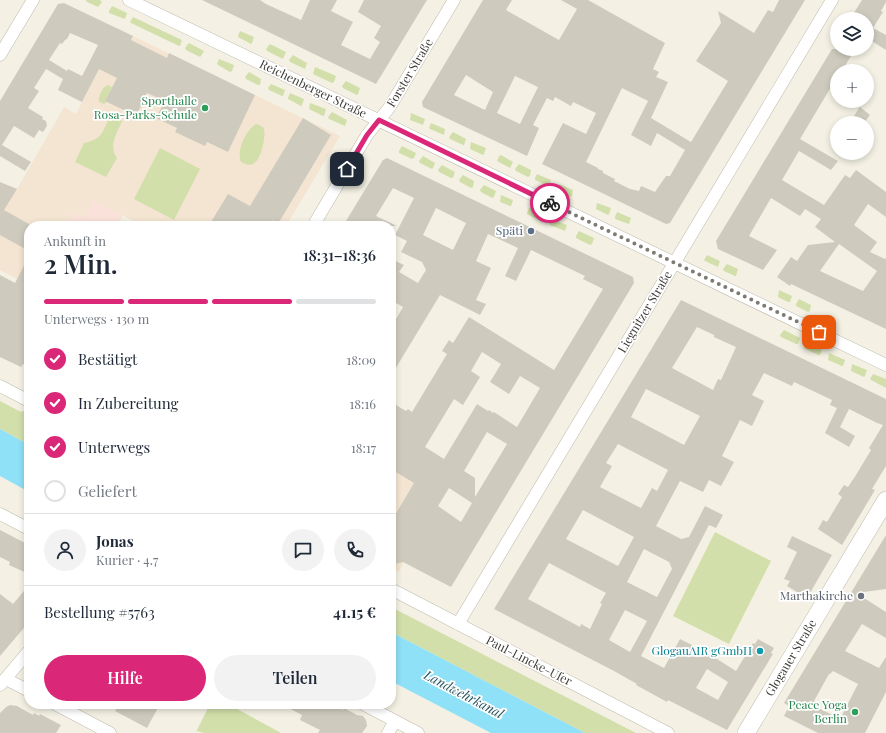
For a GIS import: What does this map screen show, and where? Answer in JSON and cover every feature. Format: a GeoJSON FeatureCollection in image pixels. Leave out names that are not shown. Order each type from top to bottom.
{"type":"FeatureCollection","features":[{"type":"Feature","properties":{"kind":"street"},"geometry":{"type":"LineString","coordinates":[[0,55],[33,0]]}},
{"type":"Feature","properties":{"kind":"street","name":"Reichenberger Straße"},"geometry":{"type":"LineString","coordinates":[[129,0],[886,365]]}},
{"type":"Feature","properties":{"kind":"street","name":"Forster Straße"},"geometry":{"type":"LineString","coordinates":[[317,221],[367,135],[389,108],[454,0]]}},
{"type":"Feature","properties":{"kind":"street","name":"Liegnitzer Straße"},"geometry":{"type":"LineString","coordinates":[[458,624],[832,0]]}},
{"type":"Feature","properties":{"kind":"street"},"geometry":{"type":"LineString","coordinates":[[0,386],[24,398]]}},
{"type":"Feature","properties":{"kind":"street","name":"Glogauer Straße"},"geometry":{"type":"LineString","coordinates":[[746,733],[886,500]]}},
{"type":"Feature","properties":{"kind":"street"},"geometry":{"type":"LineString","coordinates":[[0,514],[24,527]]}},
{"type":"Feature","properties":{"kind":"street","name":"Paul-Lincke-Ufer"},"geometry":{"type":"LineString","coordinates":[[396,592],[668,733]]}},
{"type":"Feature","properties":{"kind":"street"},"geometry":{"type":"LineString","coordinates":[[24,658],[3,682],[24,689]]}},
{"type":"Feature","properties":{"kind":"street"},"geometry":{"type":"LineString","coordinates":[[64,709],[110,733]]}},
{"type":"Feature","properties":{"kind":"street"},"geometry":{"type":"LineString","coordinates":[[372,709],[418,733]]}},
{"type":"Feature","properties":{"kind":"street"},"geometry":{"type":"LineString","coordinates":[[388,733],[395,721]]}},
{"type":"Feature","properties":{"kind":"shaded area"},"geometry":{"type":"Polygon","coordinates":[[[118,29],[340,136],[289,221],[133,221],[93,200],[84,218],[72,212],[68,221],[24,221],[24,282],[0,270],[0,182],[17,189],[64,107],[76,114],[118,29]]]}},
{"type":"Feature","properties":{"kind":"shaded area"},"geometry":{"type":"Polygon","coordinates":[[[93,199],[123,215],[120,221],[68,221],[72,212],[93,199]]]}},
{"type":"Feature","properties":{"kind":"shaded area"},"geometry":{"type":"Polygon","coordinates":[[[396,456],[455,478],[442,499],[435,495],[399,572],[396,570],[396,456]]]}},
{"type":"Feature","properties":{"kind":"green space"},"geometry":{"type":"Polygon","coordinates":[[[86,0],[100,0],[102,2],[98,7],[87,2],[86,0]]]}},
{"type":"Feature","properties":{"kind":"green space"},"geometry":{"type":"Polygon","coordinates":[[[112,6],[127,13],[125,19],[109,13],[112,6]]]}},
{"type":"Feature","properties":{"kind":"green space"},"geometry":{"type":"Polygon","coordinates":[[[133,17],[182,40],[180,46],[131,23],[130,22],[133,17]]]}},
{"type":"Feature","properties":{"kind":"green space"},"geometry":{"type":"Polygon","coordinates":[[[240,31],[254,37],[251,44],[238,37],[240,31]]]}},
{"type":"Feature","properties":{"kind":"green space"},"geometry":{"type":"Polygon","coordinates":[[[189,43],[204,51],[200,57],[186,50],[185,48],[189,43]]]}},
{"type":"Feature","properties":{"kind":"green space"},"geometry":{"type":"Polygon","coordinates":[[[270,44],[286,52],[283,59],[267,51],[266,49],[270,44]]]}},
{"type":"Feature","properties":{"kind":"green space"},"geometry":{"type":"Polygon","coordinates":[[[293,55],[307,63],[305,69],[290,62],[289,60],[293,55]]]}},
{"type":"Feature","properties":{"kind":"green space"},"geometry":{"type":"Polygon","coordinates":[[[219,59],[234,65],[232,71],[230,72],[218,65],[219,59]]]}},
{"type":"Feature","properties":{"kind":"green space"},"geometry":{"type":"Polygon","coordinates":[[[315,67],[336,76],[334,82],[332,83],[313,74],[315,67]]]}},
{"type":"Feature","properties":{"kind":"green space"},"geometry":{"type":"Polygon","coordinates":[[[249,72],[261,79],[260,85],[246,79],[245,77],[249,72]]]}},
{"type":"Feature","properties":{"kind":"green space"},"geometry":{"type":"Polygon","coordinates":[[[346,81],[360,88],[357,95],[343,88],[342,86],[346,81]]]}},
{"type":"Feature","properties":{"kind":"green space"},"geometry":{"type":"Polygon","coordinates":[[[271,84],[285,90],[283,96],[269,90],[268,88],[271,84]]]}},
{"type":"Feature","properties":{"kind":"green space"},"geometry":{"type":"Polygon","coordinates":[[[107,85],[112,87],[105,101],[107,102],[104,104],[99,102],[99,98],[102,90],[107,85]]]}},
{"type":"Feature","properties":{"kind":"green space"},"geometry":{"type":"Polygon","coordinates":[[[290,93],[304,99],[301,106],[288,99],[290,93]]]}},
{"type":"Feature","properties":{"kind":"green space"},"geometry":{"type":"Polygon","coordinates":[[[310,103],[326,109],[324,116],[309,109],[310,103]]]}},
{"type":"Feature","properties":{"kind":"green space"},"geometry":{"type":"Polygon","coordinates":[[[332,112],[347,120],[345,126],[329,119],[328,117],[332,112]]]}},
{"type":"Feature","properties":{"kind":"green space"},"geometry":{"type":"Polygon","coordinates":[[[411,113],[425,119],[423,125],[410,120],[411,113]]]}},
{"type":"Feature","properties":{"kind":"green space"},"geometry":{"type":"Polygon","coordinates":[[[110,116],[122,121],[113,144],[114,153],[117,158],[106,177],[75,162],[84,143],[99,137],[102,134],[110,116]]]}},
{"type":"Feature","properties":{"kind":"green space"},"geometry":{"type":"Polygon","coordinates":[[[431,123],[445,129],[444,135],[430,129],[431,123]]]}},
{"type":"Feature","properties":{"kind":"green space"},"geometry":{"type":"Polygon","coordinates":[[[256,124],[264,129],[264,143],[261,154],[252,165],[241,162],[240,152],[243,141],[252,127],[256,124]]]}},
{"type":"Feature","properties":{"kind":"green space"},"geometry":{"type":"Polygon","coordinates":[[[453,132],[466,139],[464,145],[450,139],[449,137],[453,132]]]}},
{"type":"Feature","properties":{"kind":"green space"},"geometry":{"type":"Polygon","coordinates":[[[471,142],[486,148],[483,155],[470,149],[471,142]]]}},
{"type":"Feature","properties":{"kind":"green space"},"geometry":{"type":"Polygon","coordinates":[[[402,146],[416,153],[414,158],[412,159],[399,153],[402,146]]]}},
{"type":"Feature","properties":{"kind":"green space"},"geometry":{"type":"Polygon","coordinates":[[[160,148],[200,169],[174,220],[134,199],[160,148]]]}},
{"type":"Feature","properties":{"kind":"green space"},"geometry":{"type":"Polygon","coordinates":[[[501,155],[513,162],[510,168],[497,161],[501,155]]]}},
{"type":"Feature","properties":{"kind":"green space"},"geometry":{"type":"Polygon","coordinates":[[[423,156],[435,163],[432,169],[420,163],[419,161],[423,156]]]}},
{"type":"Feature","properties":{"kind":"green space"},"geometry":{"type":"Polygon","coordinates":[[[519,164],[531,170],[530,176],[528,177],[516,171],[515,169],[519,164]]]}},
{"type":"Feature","properties":{"kind":"green space"},"geometry":{"type":"Polygon","coordinates":[[[442,165],[455,172],[453,178],[439,172],[438,170],[442,165]]]}},
{"type":"Feature","properties":{"kind":"green space"},"geometry":{"type":"Polygon","coordinates":[[[537,174],[551,180],[549,186],[535,180],[537,174]]]}},
{"type":"Feature","properties":{"kind":"green space"},"geometry":{"type":"Polygon","coordinates":[[[463,175],[474,181],[473,187],[471,188],[460,182],[459,180],[463,175]]]}},
{"type":"Feature","properties":{"kind":"green space"},"geometry":{"type":"Polygon","coordinates":[[[559,184],[573,190],[572,196],[570,197],[557,191],[559,184]]]}},
{"type":"Feature","properties":{"kind":"green space"},"geometry":{"type":"Polygon","coordinates":[[[484,185],[496,191],[494,197],[492,198],[481,192],[480,190],[484,185]]]}},
{"type":"Feature","properties":{"kind":"green space"},"geometry":{"type":"Polygon","coordinates":[[[501,195],[513,200],[511,206],[500,202],[501,195]]]}},
{"type":"Feature","properties":{"kind":"green space"},"geometry":{"type":"Polygon","coordinates":[[[597,203],[611,208],[608,215],[596,209],[597,203]]]}},
{"type":"Feature","properties":{"kind":"green space"},"geometry":{"type":"Polygon","coordinates":[[[529,208],[546,215],[544,221],[542,222],[527,214],[529,208]]]}},
{"type":"Feature","properties":{"kind":"green space"},"geometry":{"type":"Polygon","coordinates":[[[617,212],[631,218],[629,224],[615,219],[617,212]]]}},
{"type":"Feature","properties":{"kind":"green space"},"geometry":{"type":"Polygon","coordinates":[[[551,219],[567,225],[565,231],[550,225],[551,219]]]}},
{"type":"Feature","properties":{"kind":"green space"},"geometry":{"type":"Polygon","coordinates":[[[579,231],[594,238],[592,244],[590,245],[576,238],[579,231]]]}},
{"type":"Feature","properties":{"kind":"green space"},"geometry":{"type":"Polygon","coordinates":[[[707,255],[720,261],[718,267],[704,260],[707,255]]]}},
{"type":"Feature","properties":{"kind":"green space"},"geometry":{"type":"Polygon","coordinates":[[[727,264],[738,269],[736,276],[724,271],[723,269],[727,264]]]}},
{"type":"Feature","properties":{"kind":"green space"},"geometry":{"type":"Polygon","coordinates":[[[779,290],[792,296],[790,302],[778,297],[779,290]]]}},
{"type":"Feature","properties":{"kind":"green space"},"geometry":{"type":"Polygon","coordinates":[[[799,299],[811,305],[810,311],[808,312],[796,306],[799,299]]]}},
{"type":"Feature","properties":{"kind":"green space"},"geometry":{"type":"Polygon","coordinates":[[[784,330],[800,338],[798,344],[781,337],[780,335],[784,330]]]}},
{"type":"Feature","properties":{"kind":"green space"},"geometry":{"type":"Polygon","coordinates":[[[806,342],[822,349],[820,355],[804,348],[806,342]]]}},
{"type":"Feature","properties":{"kind":"green space"},"geometry":{"type":"Polygon","coordinates":[[[829,353],[845,360],[843,366],[828,360],[829,353]]]}},
{"type":"Feature","properties":{"kind":"green space"},"geometry":{"type":"Polygon","coordinates":[[[852,364],[867,370],[864,377],[851,371],[852,364]]]}},
{"type":"Feature","properties":{"kind":"green space"},"geometry":{"type":"Polygon","coordinates":[[[873,374],[886,379],[886,388],[870,379],[873,374]]]}},
{"type":"Feature","properties":{"kind":"green space"},"geometry":{"type":"Polygon","coordinates":[[[0,401],[21,412],[24,412],[24,442],[0,429],[0,401]]]}},
{"type":"Feature","properties":{"kind":"green space"},"geometry":{"type":"Polygon","coordinates":[[[715,532],[771,561],[729,644],[673,616],[715,532]]]}},
{"type":"Feature","properties":{"kind":"green space"},"geometry":{"type":"Polygon","coordinates":[[[396,610],[636,733],[585,733],[396,635],[396,610]]]}},
{"type":"Feature","properties":{"kind":"green space"},"geometry":{"type":"Polygon","coordinates":[[[208,709],[237,709],[281,733],[203,733],[198,731],[196,732],[208,709]]]}},
{"type":"Feature","properties":{"kind":"water"},"geometry":{"type":"Polygon","coordinates":[[[0,429],[24,442],[24,489],[0,476],[0,429]]]}},
{"type":"Feature","properties":{"kind":"water","name":"Landwehrkanal"},"geometry":{"type":"Polygon","coordinates":[[[396,635],[585,733],[491,733],[396,684],[396,635]]]}},
{"type":"Feature","properties":{"kind":"building"},"geometry":{"type":"Polygon","coordinates":[[[202,0],[260,0],[301,20],[310,0],[337,0],[331,11],[353,22],[341,45],[370,59],[380,42],[374,38],[381,26],[358,12],[364,0],[427,0],[376,84],[202,0]]]}},
{"type":"Feature","properties":{"kind":"building"},"geometry":{"type":"Polygon","coordinates":[[[483,0],[512,0],[506,10],[559,40],[577,9],[561,0],[588,0],[665,43],[653,69],[659,72],[656,77],[668,82],[651,118],[691,142],[728,81],[696,61],[721,23],[718,11],[754,33],[768,10],[773,12],[779,0],[805,0],[670,223],[666,224],[542,164],[563,123],[586,134],[596,113],[573,102],[571,106],[555,97],[553,101],[547,98],[533,125],[539,128],[527,156],[423,107],[422,102],[483,0]],[[466,75],[454,95],[485,110],[493,92],[466,75]],[[515,76],[497,113],[520,124],[538,87],[515,76]],[[622,88],[586,162],[615,179],[614,181],[630,189],[639,191],[641,186],[655,192],[666,176],[670,176],[685,150],[657,133],[651,146],[631,135],[648,101],[622,88]]]}},
{"type":"Feature","properties":{"kind":"building"},"geometry":{"type":"Polygon","coordinates":[[[862,0],[886,0],[881,11],[883,12],[874,26],[874,12],[854,12],[862,0]]]}},
{"type":"Feature","properties":{"kind":"building"},"geometry":{"type":"Polygon","coordinates":[[[64,3],[133,36],[131,40],[167,58],[169,53],[255,95],[228,152],[207,142],[205,146],[175,132],[177,128],[156,118],[165,101],[147,93],[136,116],[105,101],[117,78],[99,69],[82,102],[58,90],[63,79],[46,69],[34,88],[39,91],[28,108],[43,117],[42,119],[46,121],[47,126],[43,132],[39,130],[34,138],[14,126],[2,145],[31,162],[25,171],[0,156],[0,101],[58,4],[64,3]],[[70,33],[62,44],[60,43],[49,60],[67,71],[68,69],[82,76],[98,45],[70,33]]]}},
{"type":"Feature","properties":{"kind":"building"},"geometry":{"type":"Polygon","coordinates":[[[874,29],[886,35],[886,50],[874,42],[874,29]]]}},
{"type":"Feature","properties":{"kind":"building"},"geometry":{"type":"Polygon","coordinates":[[[830,52],[830,56],[851,56],[846,64],[830,64],[830,89],[800,139],[830,156],[830,160],[838,161],[831,170],[799,151],[782,180],[824,205],[845,175],[850,178],[856,170],[886,192],[886,217],[868,204],[854,225],[877,242],[870,252],[885,259],[886,258],[886,329],[791,284],[790,286],[777,277],[791,257],[797,261],[808,245],[835,242],[815,227],[821,219],[805,209],[800,216],[771,198],[749,236],[777,250],[763,270],[718,249],[716,241],[830,52]],[[839,244],[820,271],[863,291],[877,271],[839,244]]]}},
{"type":"Feature","properties":{"kind":"building"},"geometry":{"type":"Polygon","coordinates":[[[859,108],[870,115],[869,116],[854,116],[859,108]]]}},
{"type":"Feature","properties":{"kind":"building"},"geometry":{"type":"Polygon","coordinates":[[[303,118],[331,135],[280,221],[212,221],[228,194],[250,206],[303,118]]]}},
{"type":"Feature","properties":{"kind":"building"},"geometry":{"type":"Polygon","coordinates":[[[387,158],[633,277],[634,283],[451,587],[403,562],[396,564],[396,514],[414,483],[396,472],[396,405],[406,411],[408,409],[412,412],[447,354],[442,351],[449,340],[453,343],[469,317],[554,370],[603,289],[583,279],[585,276],[531,250],[516,281],[505,276],[518,248],[488,234],[476,261],[491,268],[476,300],[486,304],[480,315],[440,295],[396,368],[396,319],[403,307],[396,303],[396,261],[404,265],[399,272],[418,283],[426,270],[422,262],[401,252],[407,241],[396,236],[414,198],[393,188],[376,216],[386,221],[346,221],[383,160],[387,158]],[[436,208],[423,235],[453,250],[466,223],[436,208]],[[482,352],[471,371],[480,377],[463,405],[454,399],[425,447],[444,459],[477,404],[488,411],[494,412],[517,427],[540,388],[520,376],[509,394],[490,382],[501,364],[482,352]],[[487,432],[464,471],[475,478],[475,497],[507,444],[487,432]],[[449,488],[438,506],[461,522],[472,503],[449,488]]]}},
{"type":"Feature","properties":{"kind":"building"},"geometry":{"type":"Polygon","coordinates":[[[0,182],[17,189],[4,210],[24,221],[24,248],[0,235],[0,182]]]}},
{"type":"Feature","properties":{"kind":"building"},"geometry":{"type":"Polygon","coordinates":[[[24,266],[24,364],[21,367],[0,357],[0,275],[15,283],[24,266]]]}},
{"type":"Feature","properties":{"kind":"building"},"geometry":{"type":"Polygon","coordinates":[[[681,300],[886,399],[886,466],[872,489],[875,490],[842,545],[818,529],[823,520],[827,522],[842,497],[838,494],[844,485],[848,487],[856,475],[871,450],[869,448],[883,425],[849,409],[840,427],[855,436],[849,447],[825,433],[837,408],[830,405],[832,400],[794,382],[792,386],[764,373],[752,395],[764,401],[752,426],[740,420],[722,456],[734,462],[721,486],[709,480],[703,492],[680,481],[656,526],[681,539],[689,537],[705,506],[723,515],[716,528],[709,525],[641,656],[664,668],[680,639],[706,652],[736,671],[753,643],[755,644],[758,639],[774,648],[771,653],[773,654],[727,730],[668,700],[667,702],[614,671],[494,609],[681,300]],[[697,327],[672,368],[713,390],[718,379],[721,380],[736,347],[697,327]],[[646,389],[631,417],[684,445],[700,416],[646,389]],[[618,444],[606,463],[612,466],[600,487],[641,508],[652,488],[657,491],[668,470],[618,444]],[[583,510],[566,539],[618,566],[634,537],[583,510]],[[644,549],[627,582],[657,597],[672,569],[669,562],[644,549]],[[549,563],[528,599],[580,627],[581,624],[590,629],[602,604],[600,603],[606,593],[549,563]],[[625,610],[609,640],[630,652],[647,621],[625,610]],[[707,669],[696,688],[718,700],[728,682],[707,669]]]}},
{"type":"Feature","properties":{"kind":"building"},"geometry":{"type":"Polygon","coordinates":[[[0,530],[24,542],[24,572],[9,565],[10,562],[0,557],[0,530]]]}},
{"type":"Feature","properties":{"kind":"building"},"geometry":{"type":"Polygon","coordinates":[[[886,535],[886,589],[856,593],[886,612],[886,638],[862,624],[845,651],[879,668],[886,657],[886,692],[865,733],[818,733],[784,716],[789,706],[784,703],[886,535]],[[833,671],[829,674],[813,705],[840,719],[858,684],[833,671]]]}},
{"type":"Feature","properties":{"kind":"building"},"geometry":{"type":"Polygon","coordinates":[[[792,536],[832,555],[810,593],[808,592],[805,597],[787,586],[790,581],[784,579],[797,552],[787,547],[792,536]]]}},
{"type":"Feature","properties":{"kind":"building"},"geometry":{"type":"Polygon","coordinates":[[[24,591],[24,628],[0,656],[0,594],[13,604],[24,591]]]}},
{"type":"Feature","properties":{"kind":"building"},"geometry":{"type":"Polygon","coordinates":[[[10,705],[17,706],[33,715],[34,713],[39,716],[40,714],[61,725],[56,733],[0,733],[0,713],[10,705]]]}},
{"type":"Feature","properties":{"kind":"building"},"geometry":{"type":"Polygon","coordinates":[[[116,709],[157,709],[147,728],[115,711],[116,709]]]}},
{"type":"Feature","properties":{"kind":"building"},"geometry":{"type":"Polygon","coordinates":[[[291,709],[346,709],[357,715],[363,716],[366,720],[367,726],[362,733],[318,733],[320,730],[300,720],[302,715],[291,709]]]}},
{"type":"Feature","properties":{"kind":"way so far"},"geometry":{"type":"LineString","coordinates":[[550,203],[819,332]]}},
{"type":"Feature","properties":{"kind":"place","name":"Sporthalle Rosa-Parks-Schule"},"geometry":{"type":"Point","coordinates":[205,108]}},
{"type":"Feature","properties":{"kind":"place","name":"Späti"},"geometry":{"type":"Point","coordinates":[531,231]}},
{"type":"Feature","properties":{"kind":"place","name":"Marthakirche"},"geometry":{"type":"Point","coordinates":[861,596]}},
{"type":"Feature","properties":{"kind":"place","name":"GlogauAIR gGmbH"},"geometry":{"type":"Point","coordinates":[760,651]}},
{"type":"Feature","properties":{"kind":"place","name":"Peace Yoga Berlin"},"geometry":{"type":"Point","coordinates":[855,712]}},
{"type":"Feature","properties":{"kind":"route"},"geometry":{"type":"LineString","coordinates":[[347,169],[367,135],[379,120],[550,203]]}}]}
